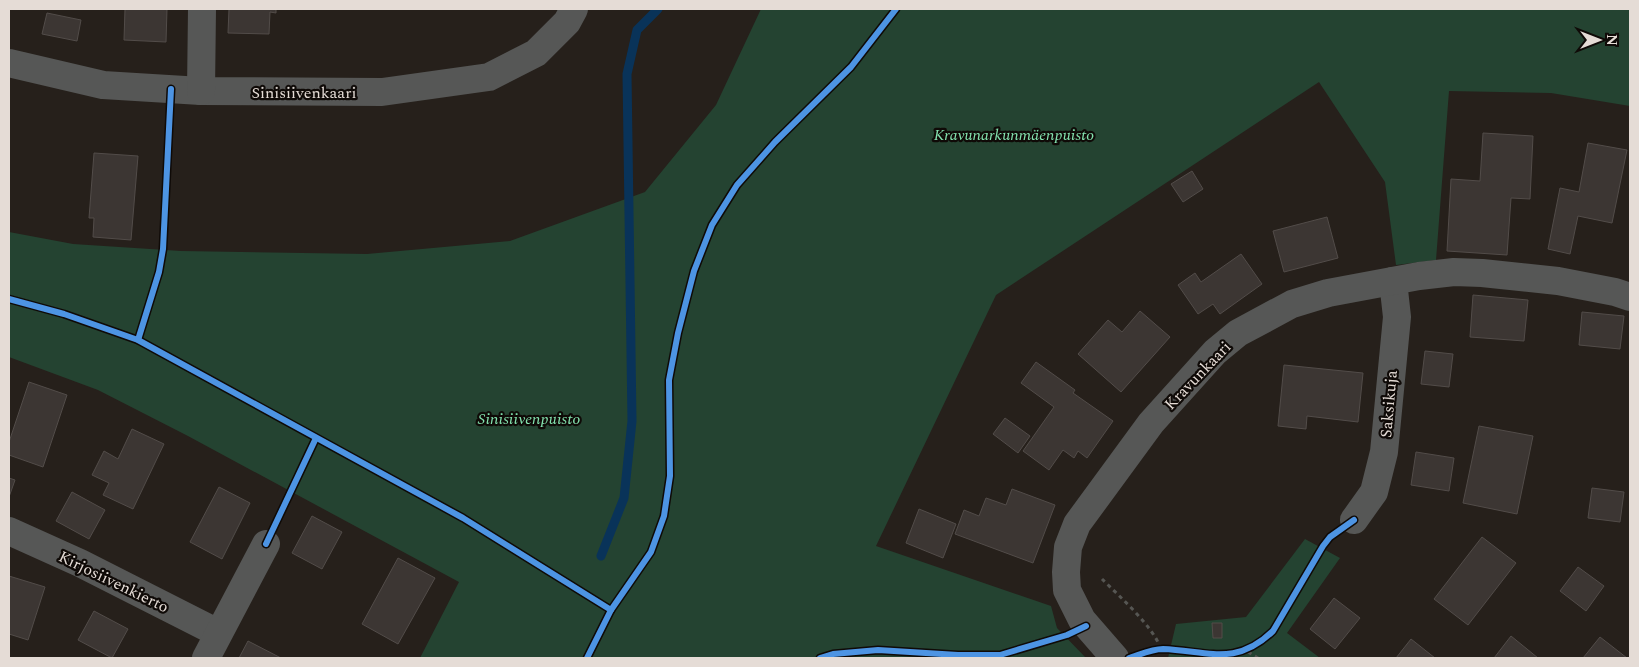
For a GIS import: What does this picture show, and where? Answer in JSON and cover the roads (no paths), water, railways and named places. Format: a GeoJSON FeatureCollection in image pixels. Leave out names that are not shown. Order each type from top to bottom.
{"type":"FeatureCollection","features":[{"type":"Feature","properties":{"kind":"street"},"geometry":{"type":"LineString","coordinates":[[201,91],[202,9]]}},
{"type":"Feature","properties":{"kind":"street","name":"Sinisiivenkaari"},"geometry":{"type":"LineString","coordinates":[[9,63],[103,84],[201,91],[382,92],[488,78],[536,53],[567,22],[574,9]]}},
{"type":"Feature","properties":{"kind":"street","name":"Kravunkaari"},"geometry":{"type":"LineString","coordinates":[[1115,658],[1082,620],[1067,590],[1068,547],[1077,524],[1129,451],[1215,352],[1238,333],[1292,304],[1328,293],[1419,276],[1454,272],[1558,281],[1615,292],[1630,297]]}},
{"type":"Feature","properties":{"kind":"street","name":"Saksikuja"},"geometry":{"type":"LineString","coordinates":[[1354,520],[1374,492],[1384,452],[1396,317],[1393,281]]}},
{"type":"Feature","properties":{"kind":"street","name":"Kirjosiivenkierto"},"geometry":{"type":"LineString","coordinates":[[9,532],[80,563],[218,633]]}},
{"type":"Feature","properties":{"kind":"street"},"geometry":{"type":"LineString","coordinates":[[206,658],[266,544]]}},
{"type":"Feature","properties":{"kind":"waterway"},"geometry":{"type":"LineString","coordinates":[[601,556],[624,498],[632,421],[627,74],[637,30],[658,9]]}},
{"type":"Feature","properties":{"kind":"park label","name":"Kravunarkunmäenpuisto"},"geometry":{"type":"Point","coordinates":[1014,134]}},
{"type":"Feature","properties":{"kind":"park label","name":"Sinisiivenpuisto"},"geometry":{"type":"Point","coordinates":[529,418]}}]}
